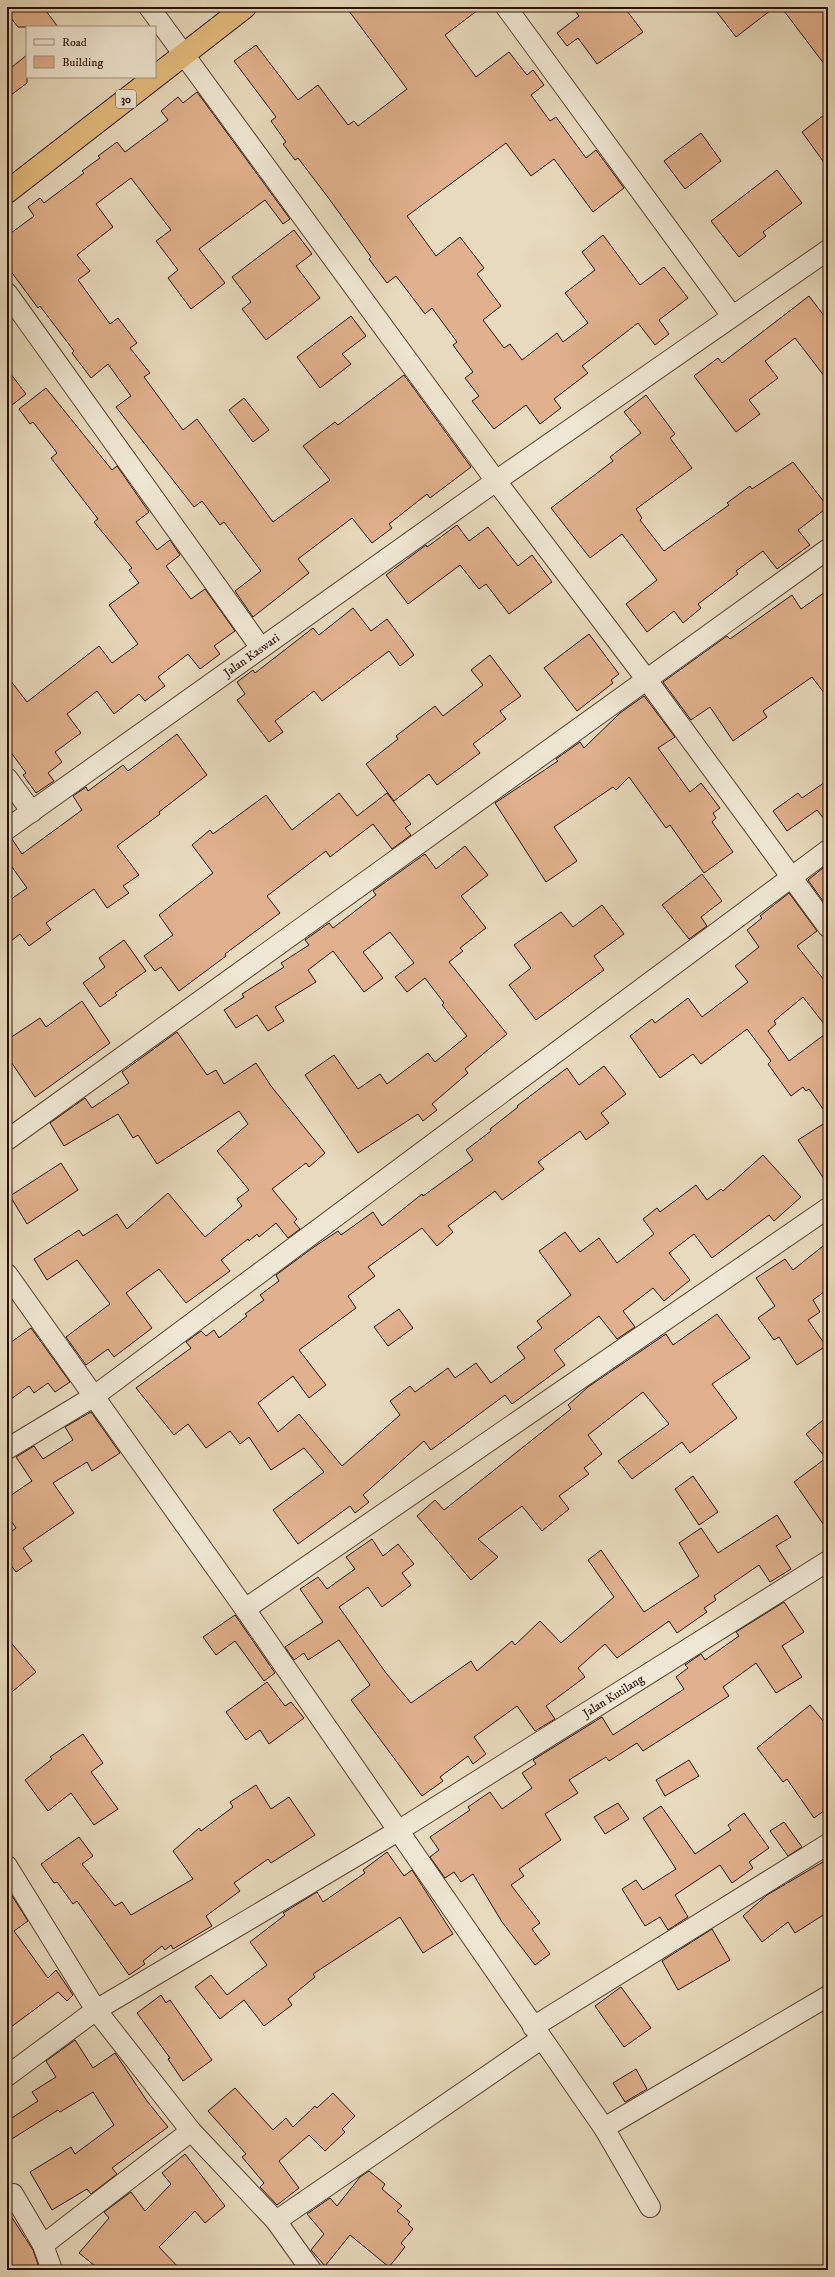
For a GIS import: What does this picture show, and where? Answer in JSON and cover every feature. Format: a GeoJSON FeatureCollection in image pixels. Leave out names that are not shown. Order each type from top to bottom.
{"type":"FeatureCollection","features":[{"type":"Feature","properties":{"kind":"highway","name":"30"},"geometry":{"type":"LineString","coordinates":[[156,76],[245,7]]}},
{"type":"Feature","properties":{"kind":"highway","name":"30"},"geometry":{"type":"LineString","coordinates":[[7,192],[154,78]]}},
{"type":"Feature","properties":{"kind":"street"},"geometry":{"type":"LineString","coordinates":[[149,7],[185,54],[496,481],[647,680],[828,927]]}},
{"type":"Feature","properties":{"kind":"street"},"geometry":{"type":"LineString","coordinates":[[506,7],[732,316]]}},
{"type":"Feature","properties":{"kind":"street","name":"Jalan Kaswari"},"geometry":{"type":"LineString","coordinates":[[7,829],[496,481],[828,250]]}},
{"type":"Feature","properties":{"kind":"street"},"geometry":{"type":"LineString","coordinates":[[7,293],[261,648]]}},
{"type":"Feature","properties":{"kind":"street"},"geometry":{"type":"LineString","coordinates":[[7,1140],[828,549]]}},
{"type":"Feature","properties":{"kind":"street"},"geometry":{"type":"LineString","coordinates":[[7,778],[32,812]]}},
{"type":"Feature","properties":{"kind":"street"},"geometry":{"type":"LineString","coordinates":[[7,1449],[93,1397],[828,850]]}},
{"type":"Feature","properties":{"kind":"street"},"geometry":{"type":"LineString","coordinates":[[245,1609],[828,1208]]}},
{"type":"Feature","properties":{"kind":"street"},"geometry":{"type":"LineString","coordinates":[[7,1274],[245,1609],[604,2128],[650,2207]]}},
{"type":"Feature","properties":{"kind":"street","name":"Jalan Kutilang"},"geometry":{"type":"LineString","coordinates":[[7,2076],[96,2010],[398,1831],[828,1561]]}},
{"type":"Feature","properties":{"kind":"street"},"geometry":{"type":"LineString","coordinates":[[276,2221],[537,2033],[828,1844]]}},
{"type":"Feature","properties":{"kind":"street"},"geometry":{"type":"LineString","coordinates":[[7,1866],[96,2010],[191,2131],[276,2221],[311,2270]]}},
{"type":"Feature","properties":{"kind":"street"},"geometry":{"type":"LineString","coordinates":[[604,2128],[828,1996]]}},
{"type":"Feature","properties":{"kind":"street"},"geometry":{"type":"LineString","coordinates":[[43,2245],[191,2131]]}},
{"type":"Feature","properties":{"kind":"street"},"geometry":{"type":"LineString","coordinates":[[13,2194],[43,2245],[52,2270]]}},
{"type":"Feature","properties":{"kind":"building"},"geometry":{"type":"Polygon","coordinates":[[[7,7],[43,7],[57,26],[18,27],[7,13],[7,7]]]}},
{"type":"Feature","properties":{"kind":"building"},"geometry":{"type":"Polygon","coordinates":[[[346,7],[482,7],[445,35],[476,77],[509,52],[527,75],[533,70],[544,85],[531,95],[550,121],[556,117],[586,158],[596,150],[624,188],[593,212],[554,159],[531,176],[506,143],[407,216],[436,256],[460,237],[484,268],[477,274],[501,306],[483,320],[504,348],[510,344],[522,360],[557,333],[563,342],[588,323],[565,293],[595,270],[582,252],[603,235],[640,285],[664,267],[688,298],[659,320],[669,334],[655,345],[638,323],[582,366],[588,373],[554,399],[561,408],[540,424],[526,405],[494,429],[472,401],[479,396],[465,378],[473,372],[453,345],[457,342],[432,308],[425,314],[396,276],[387,283],[369,259],[371,257],[330,200],[298,158],[295,160],[283,144],[286,142],[271,121],[276,117],[234,61],[256,45],[298,100],[318,85],[348,125],[354,121],[358,126],[407,89],[346,7]]]}},
{"type":"Feature","properties":{"kind":"building"},"geometry":{"type":"Polygon","coordinates":[[[572,7],[624,7],[643,32],[597,64],[578,38],[567,46],[557,33],[579,16],[572,7]]]}},
{"type":"Feature","properties":{"kind":"building"},"geometry":{"type":"Polygon","coordinates":[[[713,7],[775,7],[736,37],[713,7]]]}},
{"type":"Feature","properties":{"kind":"building"},"geometry":{"type":"Polygon","coordinates":[[[781,7],[828,7],[828,69],[781,7]]]}},
{"type":"Feature","properties":{"kind":"building"},"geometry":{"type":"Polygon","coordinates":[[[26,56],[27,83],[7,98],[7,71],[26,56]]]}},
{"type":"Feature","properties":{"kind":"building"},"geometry":{"type":"Polygon","coordinates":[[[197,92],[290,219],[283,224],[265,200],[199,249],[225,283],[191,309],[168,278],[178,270],[156,241],[171,230],[131,178],[96,204],[113,227],[77,255],[90,271],[78,280],[110,324],[118,318],[137,343],[130,348],[150,373],[144,377],[183,430],[197,419],[273,522],[330,480],[303,446],[335,422],[338,425],[404,375],[471,467],[430,498],[427,494],[389,524],[392,528],[372,543],[352,518],[298,559],[309,573],[253,617],[235,591],[261,571],[224,522],[220,525],[202,501],[194,507],[116,407],[131,396],[108,364],[91,378],[72,353],[74,351],[40,306],[38,308],[7,266],[7,236],[34,216],[28,207],[40,198],[44,203],[84,173],[82,171],[100,158],[98,156],[117,142],[125,152],[168,120],[161,111],[178,97],[183,103],[197,92]]]}},
{"type":"Feature","properties":{"kind":"building"},"geometry":{"type":"Polygon","coordinates":[[[828,112],[828,168],[802,132],[828,112]]]}},
{"type":"Feature","properties":{"kind":"building"},"geometry":{"type":"Polygon","coordinates":[[[701,133],[721,161],[685,189],[664,161],[701,133]]]}},
{"type":"Feature","properties":{"kind":"building"},"geometry":{"type":"Polygon","coordinates":[[[777,170],[802,203],[763,232],[766,236],[739,257],[711,221],[777,170]]]}},
{"type":"Feature","properties":{"kind":"building"},"geometry":{"type":"Polygon","coordinates":[[[294,230],[312,254],[296,266],[320,298],[266,340],[242,309],[251,302],[232,277],[294,230]]]}},
{"type":"Feature","properties":{"kind":"building"},"geometry":{"type":"Polygon","coordinates":[[[809,296],[828,321],[828,381],[795,338],[765,361],[778,378],[749,400],[760,414],[736,432],[694,376],[718,358],[722,363],[809,296]]]}},
{"type":"Feature","properties":{"kind":"building"},"geometry":{"type":"Polygon","coordinates":[[[351,316],[366,336],[342,354],[351,364],[320,388],[297,357],[351,316]]]}},
{"type":"Feature","properties":{"kind":"building"},"geometry":{"type":"Polygon","coordinates":[[[7,369],[26,394],[7,409],[7,369]]]}},
{"type":"Feature","properties":{"kind":"building"},"geometry":{"type":"Polygon","coordinates":[[[46,388],[112,470],[117,466],[149,512],[136,522],[157,550],[170,540],[180,555],[166,566],[191,599],[205,589],[235,631],[214,646],[220,654],[200,669],[188,654],[158,677],[165,686],[145,701],[139,694],[114,714],[97,691],[67,714],[81,733],[55,752],[62,762],[48,773],[54,781],[36,793],[23,775],[26,773],[7,747],[7,676],[27,702],[99,646],[112,663],[138,644],[109,605],[139,583],[129,570],[132,568],[94,522],[98,519],[51,458],[57,453],[33,422],[30,424],[19,409],[46,388]]]}},
{"type":"Feature","properties":{"kind":"building"},"geometry":{"type":"Polygon","coordinates":[[[646,395],[675,434],[670,438],[692,468],[636,509],[642,518],[640,520],[664,551],[729,505],[727,503],[750,486],[752,489],[793,462],[828,507],[798,530],[810,545],[777,569],[763,551],[736,571],[738,574],[698,604],[701,608],[683,623],[674,611],[647,632],[626,604],[657,580],[622,534],[590,558],[551,508],[613,461],[610,457],[641,433],[624,412],[646,395]]]}},
{"type":"Feature","properties":{"kind":"building"},"geometry":{"type":"Polygon","coordinates":[[[244,398],[269,430],[253,442],[229,410],[244,398]]]}},
{"type":"Feature","properties":{"kind":"building"},"geometry":{"type":"Polygon","coordinates":[[[457,525],[469,541],[488,527],[518,566],[532,555],[552,582],[509,614],[486,584],[479,589],[460,565],[408,604],[386,575],[426,545],[427,547],[457,525]]]}},
{"type":"Feature","properties":{"kind":"building"},"geometry":{"type":"Polygon","coordinates":[[[828,590],[828,698],[812,677],[763,711],[767,717],[733,741],[710,707],[691,720],[663,682],[727,636],[730,639],[792,595],[801,609],[828,590]]]}},
{"type":"Feature","properties":{"kind":"building"},"geometry":{"type":"Polygon","coordinates":[[[353,608],[371,631],[387,619],[414,655],[400,666],[389,651],[322,701],[314,691],[275,721],[283,732],[269,742],[237,700],[245,694],[237,682],[253,670],[255,673],[313,628],[319,635],[353,608]]]}},
{"type":"Feature","properties":{"kind":"building"},"geometry":{"type":"Polygon","coordinates":[[[589,634],[619,674],[611,680],[613,683],[577,711],[544,668],[589,634]]]}},
{"type":"Feature","properties":{"kind":"building"},"geometry":{"type":"Polygon","coordinates":[[[490,655],[521,696],[500,711],[506,719],[473,744],[480,753],[437,785],[429,774],[394,801],[366,764],[398,739],[396,736],[435,706],[443,716],[483,685],[471,670],[490,655]]]}},
{"type":"Feature","properties":{"kind":"building"},"geometry":{"type":"Polygon","coordinates":[[[644,696],[675,737],[658,748],[690,792],[701,783],[720,808],[713,813],[716,818],[712,822],[733,852],[704,873],[670,825],[666,828],[629,777],[616,790],[613,787],[554,827],[577,861],[546,882],[495,803],[558,761],[556,759],[580,742],[584,748],[620,713],[644,696]]]}},
{"type":"Feature","properties":{"kind":"building"},"geometry":{"type":"Polygon","coordinates":[[[177,734],[207,775],[159,812],[160,814],[117,846],[139,875],[123,886],[129,893],[107,908],[94,889],[46,923],[51,930],[29,946],[20,934],[7,944],[7,902],[27,888],[7,860],[7,840],[12,839],[22,854],[82,810],[73,796],[86,787],[88,791],[123,765],[128,771],[177,734]]]}},
{"type":"Feature","properties":{"kind":"building"},"geometry":{"type":"Polygon","coordinates":[[[828,780],[828,824],[817,810],[787,831],[773,811],[798,793],[802,798],[828,780]]]}},
{"type":"Feature","properties":{"kind":"building"},"geometry":{"type":"Polygon","coordinates":[[[339,793],[357,816],[387,793],[411,824],[405,828],[411,835],[392,849],[373,824],[330,857],[326,851],[267,896],[280,913],[179,991],[161,967],[155,971],[144,956],[173,935],[159,915],[213,873],[192,845],[210,830],[213,834],[266,795],[292,830],[339,793]]]}},
{"type":"Feature","properties":{"kind":"building"},"geometry":{"type":"Polygon","coordinates":[[[465,846],[488,875],[461,896],[486,928],[460,948],[463,951],[449,962],[507,1034],[465,1069],[468,1073],[432,1104],[437,1110],[423,1121],[418,1114],[358,1153],[305,1075],[334,1055],[358,1089],[380,1074],[387,1084],[428,1053],[435,1062],[467,1036],[442,1005],[444,1003],[425,978],[407,992],[395,977],[414,963],[390,932],[363,952],[383,978],[364,992],[333,951],[308,970],[316,982],[275,1007],[284,1021],[268,1031],[257,1015],[236,1028],[224,1010],[244,997],[242,994],[284,967],[281,963],[309,945],[305,940],[329,923],[333,928],[376,895],[373,891],[425,854],[436,869],[465,846]]]}},
{"type":"Feature","properties":{"kind":"building"},"geometry":{"type":"Polygon","coordinates":[[[828,864],[828,908],[808,880],[828,864]]]}},
{"type":"Feature","properties":{"kind":"building"},"geometry":{"type":"Polygon","coordinates":[[[702,874],[722,901],[701,917],[707,926],[689,939],[662,905],[702,874]]]}},
{"type":"Feature","properties":{"kind":"building"},"geometry":{"type":"Polygon","coordinates":[[[789,893],[817,931],[797,946],[828,985],[828,1029],[803,997],[774,1021],[776,1024],[768,1031],[789,1061],[828,1032],[828,1116],[809,1089],[806,1091],[803,1087],[791,1096],[768,1064],[771,1061],[747,1029],[701,1064],[693,1054],[660,1078],[630,1036],[652,1019],[655,1023],[688,998],[702,1017],[748,982],[735,966],[759,947],[747,930],[762,918],[760,916],[789,893]]]}},
{"type":"Feature","properties":{"kind":"building"},"geometry":{"type":"Polygon","coordinates":[[[602,905],[624,934],[594,956],[604,970],[536,1020],[509,985],[531,968],[514,945],[561,912],[573,927],[602,905]]]}},
{"type":"Feature","properties":{"kind":"building"},"geometry":{"type":"Polygon","coordinates":[[[124,940],[146,971],[115,993],[117,995],[100,1007],[83,983],[105,967],[99,958],[124,940]]]}},
{"type":"Feature","properties":{"kind":"building"},"geometry":{"type":"Polygon","coordinates":[[[82,1001],[110,1043],[35,1097],[7,1056],[7,1040],[40,1018],[46,1027],[82,1001]]]}},
{"type":"Feature","properties":{"kind":"building"},"geometry":{"type":"Polygon","coordinates":[[[177,1032],[207,1075],[216,1070],[224,1084],[256,1063],[271,1086],[325,1153],[309,1167],[306,1163],[272,1189],[297,1219],[294,1222],[300,1229],[288,1238],[276,1223],[259,1237],[257,1234],[249,1241],[248,1239],[221,1260],[230,1271],[186,1303],[159,1269],[126,1293],[152,1328],[114,1357],[108,1349],[86,1365],[66,1337],[110,1304],[77,1260],[47,1280],[34,1259],[79,1230],[83,1236],[117,1214],[127,1229],[168,1193],[205,1237],[242,1206],[237,1199],[249,1190],[217,1151],[248,1124],[239,1111],[157,1164],[138,1135],[133,1138],[118,1114],[64,1146],[50,1123],[85,1098],[92,1108],[129,1083],[122,1072],[177,1032]]]}},
{"type":"Feature","properties":{"kind":"building"},"geometry":{"type":"Polygon","coordinates":[[[604,1066],[626,1094],[601,1113],[609,1123],[586,1140],[580,1131],[538,1162],[544,1169],[502,1200],[495,1191],[448,1226],[453,1232],[437,1246],[422,1228],[368,1267],[375,1276],[348,1296],[356,1308],[299,1350],[326,1385],[309,1398],[293,1376],[258,1403],[278,1432],[299,1414],[342,1466],[400,1415],[390,1401],[410,1386],[415,1392],[448,1368],[455,1378],[476,1363],[491,1383],[525,1358],[517,1347],[542,1328],[537,1321],[571,1295],[539,1251],[565,1232],[580,1252],[599,1238],[617,1263],[654,1234],[643,1219],[657,1208],[660,1212],[696,1185],[707,1200],[721,1189],[723,1191],[763,1155],[801,1197],[774,1221],[769,1215],[712,1258],[694,1234],[669,1253],[690,1280],[664,1301],[653,1288],[623,1311],[635,1327],[617,1339],[599,1316],[554,1350],[565,1365],[512,1404],[505,1395],[431,1450],[424,1441],[363,1495],[369,1502],[355,1513],[350,1506],[298,1544],[273,1510],[324,1472],[304,1448],[271,1470],[249,1437],[240,1444],[230,1431],[206,1448],[188,1424],[174,1435],[136,1388],[191,1348],[186,1342],[201,1331],[206,1336],[214,1330],[219,1338],[247,1316],[245,1314],[264,1300],[260,1295],[279,1281],[276,1275],[314,1247],[338,1231],[341,1235],[373,1212],[382,1226],[422,1194],[423,1196],[473,1160],[466,1150],[491,1131],[490,1129],[518,1107],[517,1106],[567,1068],[579,1085],[604,1066]]]}},
{"type":"Feature","properties":{"kind":"building"},"geometry":{"type":"Polygon","coordinates":[[[828,1121],[828,1185],[798,1140],[828,1121]]]}},
{"type":"Feature","properties":{"kind":"building"},"geometry":{"type":"Polygon","coordinates":[[[61,1163],[78,1190],[27,1224],[10,1196],[61,1163]]]}},
{"type":"Feature","properties":{"kind":"building"},"geometry":{"type":"Polygon","coordinates":[[[828,1242],[828,1289],[813,1300],[820,1312],[808,1320],[826,1346],[797,1365],[779,1337],[774,1340],[758,1318],[775,1306],[756,1278],[785,1259],[793,1270],[828,1242]]]}},
{"type":"Feature","properties":{"kind":"building"},"geometry":{"type":"Polygon","coordinates":[[[399,1309],[413,1328],[388,1346],[374,1327],[399,1309]]]}},
{"type":"Feature","properties":{"kind":"building"},"geometry":{"type":"Polygon","coordinates":[[[717,1314],[750,1358],[712,1384],[737,1418],[690,1453],[682,1442],[632,1479],[618,1461],[669,1424],[643,1392],[588,1435],[602,1454],[584,1468],[589,1474],[559,1496],[569,1509],[542,1531],[522,1506],[478,1539],[498,1557],[471,1580],[417,1516],[435,1500],[444,1510],[571,1409],[568,1405],[588,1387],[666,1334],[673,1345],[717,1314]]]}},
{"type":"Feature","properties":{"kind":"building"},"geometry":{"type":"Polygon","coordinates":[[[31,1328],[70,1382],[55,1392],[48,1383],[34,1393],[29,1386],[7,1402],[7,1345],[31,1328]]]}},
{"type":"Feature","properties":{"kind":"building"},"geometry":{"type":"Polygon","coordinates":[[[91,1412],[120,1453],[92,1471],[87,1462],[53,1483],[74,1513],[23,1548],[32,1561],[16,1572],[7,1560],[7,1527],[11,1532],[16,1528],[7,1515],[7,1498],[32,1481],[16,1457],[34,1446],[43,1459],[73,1440],[65,1427],[91,1412]]]}},
{"type":"Feature","properties":{"kind":"building"},"geometry":{"type":"Polygon","coordinates":[[[828,1416],[828,1531],[794,1482],[826,1458],[806,1434],[828,1416]]]}},
{"type":"Feature","properties":{"kind":"building"},"geometry":{"type":"Polygon","coordinates":[[[693,1476],[718,1512],[699,1525],[675,1489],[693,1476]]]}},
{"type":"Feature","properties":{"kind":"building"},"geometry":{"type":"Polygon","coordinates":[[[777,1515],[791,1537],[776,1546],[791,1569],[770,1582],[759,1565],[714,1596],[716,1600],[704,1608],[707,1612],[677,1633],[669,1621],[617,1658],[605,1644],[578,1668],[585,1677],[546,1706],[555,1719],[535,1731],[517,1706],[474,1737],[486,1754],[473,1764],[468,1756],[440,1777],[443,1781],[422,1796],[351,1700],[370,1685],[339,1640],[308,1660],[304,1653],[294,1660],[285,1647],[323,1622],[300,1589],[318,1577],[327,1589],[355,1569],[346,1557],[372,1539],[383,1556],[398,1544],[414,1564],[402,1573],[411,1585],[382,1607],[368,1587],[339,1607],[386,1673],[411,1703],[471,1661],[477,1671],[512,1641],[515,1645],[540,1621],[561,1643],[614,1597],[588,1560],[601,1550],[644,1612],[699,1576],[679,1543],[701,1528],[718,1553],[777,1515]]]}},
{"type":"Feature","properties":{"kind":"building"},"geometry":{"type":"Polygon","coordinates":[[[784,1602],[804,1632],[782,1646],[802,1677],[776,1693],[756,1663],[723,1687],[729,1696],[643,1751],[637,1743],[609,1761],[606,1757],[569,1780],[578,1793],[545,1814],[561,1840],[519,1869],[524,1876],[511,1885],[540,1923],[532,1929],[550,1954],[535,1965],[502,1922],[473,1874],[461,1882],[454,1872],[445,1878],[430,1857],[439,1850],[430,1837],[470,1810],[468,1807],[490,1792],[502,1809],[532,1788],[522,1773],[536,1764],[533,1760],[602,1717],[613,1735],[684,1689],[676,1677],[688,1668],[685,1665],[701,1654],[705,1660],[739,1636],[736,1632],[784,1602]]]}},
{"type":"Feature","properties":{"kind":"building"},"geometry":{"type":"Polygon","coordinates":[[[235,1615],[275,1673],[264,1681],[235,1641],[216,1655],[203,1637],[235,1615]]]}},
{"type":"Feature","properties":{"kind":"building"},"geometry":{"type":"Polygon","coordinates":[[[7,1638],[36,1672],[7,1696],[7,1638]]]}},
{"type":"Feature","properties":{"kind":"building"},"geometry":{"type":"Polygon","coordinates":[[[267,1682],[285,1706],[291,1702],[304,1718],[269,1744],[260,1730],[246,1740],[226,1712],[267,1682]]]}},
{"type":"Feature","properties":{"kind":"building"},"geometry":{"type":"Polygon","coordinates":[[[810,1705],[828,1727],[828,1808],[814,1818],[787,1779],[783,1782],[757,1748],[810,1705]]]}},
{"type":"Feature","properties":{"kind":"building"},"geometry":{"type":"Polygon","coordinates":[[[83,1734],[103,1763],[91,1772],[118,1809],[94,1825],[71,1793],[48,1811],[25,1780],[52,1759],[50,1757],[83,1734]]]}},
{"type":"Feature","properties":{"kind":"building"},"geometry":{"type":"Polygon","coordinates":[[[689,1760],[699,1776],[665,1796],[656,1780],[689,1760]]]}},
{"type":"Feature","properties":{"kind":"building"},"geometry":{"type":"Polygon","coordinates":[[[256,1785],[271,1809],[289,1797],[315,1835],[271,1863],[268,1859],[234,1883],[240,1891],[206,1916],[212,1926],[173,1949],[171,1945],[165,1950],[162,1946],[143,1961],[145,1964],[129,1975],[77,1901],[73,1904],[57,1882],[54,1883],[41,1864],[79,1837],[93,1856],[82,1864],[115,1906],[122,1902],[131,1915],[193,1879],[173,1851],[199,1828],[201,1831],[233,1807],[230,1802],[256,1785]]]}},
{"type":"Feature","properties":{"kind":"building"},"geometry":{"type":"Polygon","coordinates":[[[618,1803],[629,1819],[605,1834],[594,1817],[618,1803]]]}},
{"type":"Feature","properties":{"kind":"building"},"geometry":{"type":"Polygon","coordinates":[[[661,1806],[695,1854],[731,1830],[728,1825],[744,1813],[769,1848],[749,1862],[753,1868],[732,1883],[720,1865],[675,1895],[688,1917],[668,1930],[660,1917],[645,1926],[622,1889],[636,1880],[643,1890],[676,1869],[643,1818],[661,1806]]]}},
{"type":"Feature","properties":{"kind":"building"},"geometry":{"type":"Polygon","coordinates":[[[784,1822],[802,1847],[788,1856],[770,1831],[784,1822]]]}},
{"type":"Feature","properties":{"kind":"building"},"geometry":{"type":"Polygon","coordinates":[[[387,1852],[404,1876],[412,1870],[453,1934],[423,1953],[400,1917],[313,1974],[315,1977],[288,1999],[292,2005],[264,2026],[244,2000],[220,2019],[195,1987],[211,1975],[227,1995],[267,1965],[250,1942],[285,1915],[283,1913],[317,1892],[323,1902],[365,1873],[363,1870],[387,1852]]]}},
{"type":"Feature","properties":{"kind":"building"},"geometry":{"type":"Polygon","coordinates":[[[828,1859],[828,1912],[795,1933],[788,1922],[762,1942],[743,1916],[767,1895],[828,1859]]]}},
{"type":"Feature","properties":{"kind":"building"},"geometry":{"type":"Polygon","coordinates":[[[7,1888],[28,1921],[14,1931],[48,1978],[56,1970],[73,1995],[67,2001],[58,1992],[7,2030],[7,1888]]]}},
{"type":"Feature","properties":{"kind":"building"},"geometry":{"type":"Polygon","coordinates":[[[712,1929],[730,1960],[678,1990],[662,1961],[712,1929]]]}},
{"type":"Feature","properties":{"kind":"building"},"geometry":{"type":"Polygon","coordinates":[[[621,1987],[651,2028],[624,2047],[595,2006],[621,1987]]]}},
{"type":"Feature","properties":{"kind":"building"},"geometry":{"type":"Polygon","coordinates":[[[161,1995],[166,2003],[170,2000],[212,2060],[183,2081],[168,2059],[170,2058],[137,2013],[161,1995]]]}},
{"type":"Feature","properties":{"kind":"building"},"geometry":{"type":"Polygon","coordinates":[[[75,2040],[93,2068],[115,2053],[147,2101],[168,2127],[112,2168],[117,2174],[91,2194],[87,2189],[52,2210],[30,2172],[71,2147],[75,2154],[114,2125],[93,2092],[60,2112],[58,2110],[7,2142],[7,2121],[38,2101],[32,2092],[56,2077],[46,2061],[75,2040]]]}},
{"type":"Feature","properties":{"kind":"building"},"geometry":{"type":"Polygon","coordinates":[[[636,2069],[647,2089],[625,2102],[613,2083],[636,2069]]]}},
{"type":"Feature","properties":{"kind":"building"},"geometry":{"type":"Polygon","coordinates":[[[235,2088],[273,2130],[286,2118],[293,2127],[315,2106],[317,2108],[333,2093],[355,2116],[342,2129],[345,2132],[325,2151],[309,2135],[279,2161],[299,2188],[277,2205],[260,2187],[264,2183],[242,2157],[246,2154],[208,2111],[235,2088]]]}},
{"type":"Feature","properties":{"kind":"building"},"geometry":{"type":"Polygon","coordinates":[[[185,2154],[225,2206],[205,2223],[195,2211],[159,2247],[181,2270],[100,2270],[79,2253],[109,2218],[104,2212],[131,2192],[145,2211],[171,2184],[162,2173],[185,2154]]]}},
{"type":"Feature","properties":{"kind":"building"},"geometry":{"type":"Polygon","coordinates":[[[369,2171],[385,2184],[382,2189],[402,2206],[397,2211],[410,2222],[408,2224],[413,2229],[401,2243],[405,2247],[389,2267],[350,2235],[325,2266],[311,2250],[324,2234],[307,2214],[330,2198],[337,2206],[360,2177],[369,2171]]]}},
{"type":"Feature","properties":{"kind":"building"},"geometry":{"type":"Polygon","coordinates":[[[7,2210],[33,2250],[40,2270],[7,2270],[7,2210]]]}}]}
